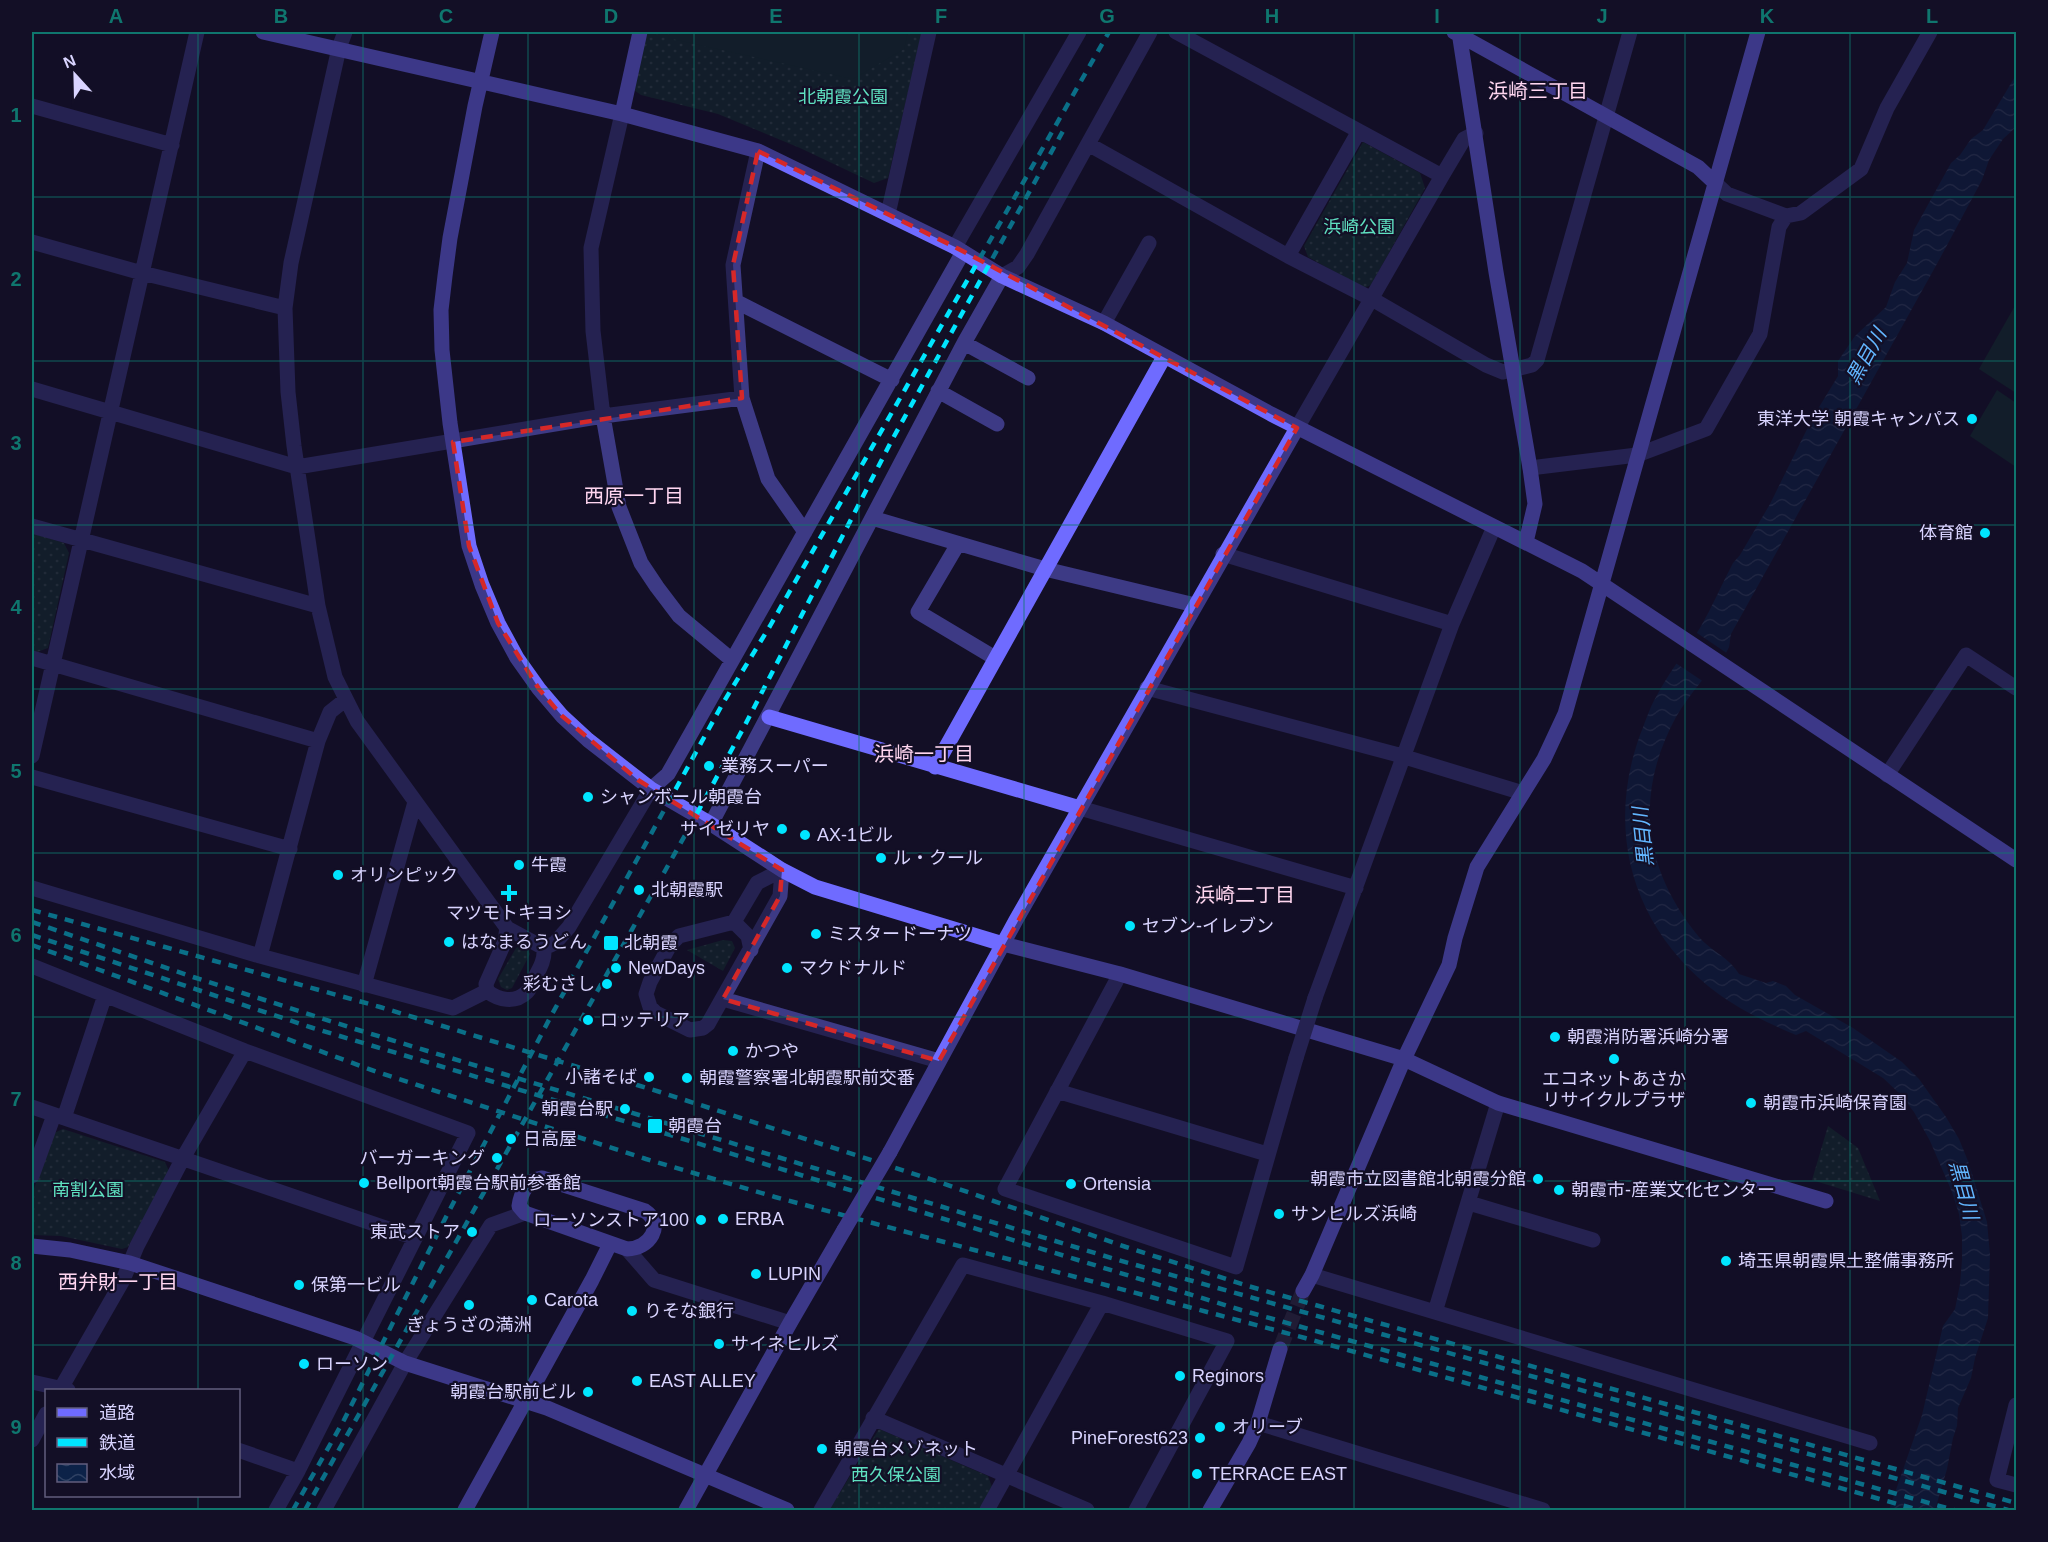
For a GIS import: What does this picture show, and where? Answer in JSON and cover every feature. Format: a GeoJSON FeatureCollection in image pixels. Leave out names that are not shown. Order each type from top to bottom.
{"type":"FeatureCollection","features":[{"type":"Feature","properties":{"kind":"street"},"geometry":{"type":"LineString","coordinates":[[32,756],[197,32]]}},
{"type":"Feature","properties":{"kind":"street"},"geometry":{"type":"LineString","coordinates":[[263,32],[622,114],[758,151],[959,249],[1002,276],[1104,324],[1297,428],[1582,571],[2016,860]]}},
{"type":"Feature","properties":{"kind":"street"},"geometry":{"type":"LineString","coordinates":[[345,32],[339,48],[291,263],[285,308],[288,392],[318,606],[334,677],[357,721],[507,928],[544,948]]}},
{"type":"Feature","properties":{"kind":"street"},"geometry":{"type":"LineString","coordinates":[[492,32],[480,81],[450,238],[441,310],[443,370],[469,546],[482,585],[498,623],[517,658],[562,716],[588,740],[651,789],[782,870],[815,887],[1003,944],[1120,975],[1404,1059],[1498,1103],[1826,1201]]}},
{"type":"Feature","properties":{"kind":"street"},"geometry":{"type":"LineString","coordinates":[[640,32],[591,248],[593,331],[603,416],[619,507],[641,563],[679,615],[732,660]]}},
{"type":"Feature","properties":{"kind":"street"},"geometry":{"type":"LineString","coordinates":[[888,214],[930,32]]}},
{"type":"Feature","properties":{"kind":"street"},"geometry":{"type":"LineString","coordinates":[[544,948],[555,943],[569,927],[651,789],[668,774],[892,380],[959,249],[1078,32]]}},
{"type":"Feature","properties":{"kind":"street"},"geometry":{"type":"LineString","coordinates":[[711,824],[964,343],[1002,276],[1018,267],[1027,254],[1150,32]]}},
{"type":"Feature","properties":{"kind":"street"},"geometry":{"type":"LineString","coordinates":[[1176,32],[1442,176]]}},
{"type":"Feature","properties":{"kind":"street"},"geometry":{"type":"LineString","coordinates":[[1088,144],[1288,256],[1372,299],[1486,365],[1503,372],[1514,370],[1532,365],[1537,360],[1630,32]]}},
{"type":"Feature","properties":{"kind":"street"},"geometry":{"type":"LineString","coordinates":[[1303,1291],[1312,1275],[1404,1059],[1449,965],[1477,867],[1544,759],[1565,714],[1600,583],[1758,32]]}},
{"type":"Feature","properties":{"kind":"street"},"geometry":{"type":"LineString","coordinates":[[1458,33],[1698,167],[1727,194],[1786,216],[1801,213],[1861,169],[1887,108],[1930,32]]}},
{"type":"Feature","properties":{"kind":"street"},"geometry":{"type":"LineString","coordinates":[[1458,33],[1535,504],[1526,542]]}},
{"type":"Feature","properties":{"kind":"street"},"geometry":{"type":"LineString","coordinates":[[32,106],[172,145]]}},
{"type":"Feature","properties":{"kind":"street"},"geometry":{"type":"LineString","coordinates":[[1288,256],[1359,131]]}},
{"type":"Feature","properties":{"kind":"street"},"geometry":{"type":"LineString","coordinates":[[686,1510],[790,1323],[890,1152],[1003,944],[1223,554],[1464,139],[1476,133]]}},
{"type":"Feature","properties":{"kind":"street"},"geometry":{"type":"LineString","coordinates":[[758,151],[734,265],[742,398],[768,479],[805,532]]}},
{"type":"Feature","properties":{"kind":"street"},"geometry":{"type":"LineString","coordinates":[[1530,468],[1638,455],[1706,429],[1760,334],[1779,227],[1786,216]]}},
{"type":"Feature","properties":{"kind":"street"},"geometry":{"type":"LineString","coordinates":[[32,242],[142,273],[285,308]]}},
{"type":"Feature","properties":{"kind":"street"},"geometry":{"type":"LineString","coordinates":[[1104,324],[1149,243]]}},
{"type":"Feature","properties":{"kind":"street"},"geometry":{"type":"LineString","coordinates":[[737,302],[892,380]]}},
{"type":"Feature","properties":{"kind":"street"},"geometry":{"type":"LineString","coordinates":[[964,343],[1028,378]]}},
{"type":"Feature","properties":{"kind":"street"},"geometry":{"type":"LineString","coordinates":[[935,767],[1164,357]]}},
{"type":"Feature","properties":{"kind":"street"},"geometry":{"type":"LineString","coordinates":[[32,389],[297,467],[603,416],[742,398]]}},
{"type":"Feature","properties":{"kind":"street"},"geometry":{"type":"LineString","coordinates":[[938,391],[998,424]]}},
{"type":"Feature","properties":{"kind":"street"},"geometry":{"type":"LineString","coordinates":[[872,518],[1045,569],[1195,605]]}},
{"type":"Feature","properties":{"kind":"street"},"geometry":{"type":"LineString","coordinates":[[32,526],[318,606]]}},
{"type":"Feature","properties":{"kind":"street"},"geometry":{"type":"LineString","coordinates":[[1120,975],[1005,1189],[1236,1267],[1267,1154],[1315,998],[1452,624],[1494,527]]}},
{"type":"Feature","properties":{"kind":"street"},"geometry":{"type":"LineString","coordinates":[[958,544],[918,612],[995,658]]}},
{"type":"Feature","properties":{"kind":"street"},"geometry":{"type":"LineString","coordinates":[[1223,554],[1452,624]]}},
{"type":"Feature","properties":{"kind":"street"},"geometry":{"type":"LineString","coordinates":[[1887,775],[1966,655],[2016,688]]}},
{"type":"Feature","properties":{"kind":"street"},"geometry":{"type":"LineString","coordinates":[[32,658],[318,741]]}},
{"type":"Feature","properties":{"kind":"street"},"geometry":{"type":"LineString","coordinates":[[1148,688],[1403,757],[1523,793]]}},
{"type":"Feature","properties":{"kind":"street"},"geometry":{"type":"LineString","coordinates":[[260,956],[318,741],[330,712],[345,700]]}},
{"type":"Feature","properties":{"kind":"street"},"geometry":{"type":"LineString","coordinates":[[769,717],[1356,888]]}},
{"type":"Feature","properties":{"kind":"street"},"geometry":{"type":"LineString","coordinates":[[32,777],[290,849]]}},
{"type":"Feature","properties":{"kind":"street"},"geometry":{"type":"LineString","coordinates":[[364,985],[415,802]]}},
{"type":"Feature","properties":{"kind":"street"},"geometry":{"type":"LineString","coordinates":[[782,870],[780,896],[708,1024],[703,1028],[690,1030],[650,1007],[646,994],[670,945],[679,936],[734,922],[757,883],[782,870]]}},
{"type":"Feature","properties":{"kind":"street"},"geometry":{"type":"LineString","coordinates":[[32,888],[260,956],[453,1008],[487,992]]}},
{"type":"Feature","properties":{"kind":"street"},"geometry":{"type":"LineString","coordinates":[[734,922],[748,936],[750,950]]}},
{"type":"Feature","properties":{"kind":"street"},"geometry":{"type":"LineString","coordinates":[[507,928],[505,941],[486,984],[487,992],[493,996],[504,1000],[513,999],[527,992],[542,966],[545,956],[544,948]]}},
{"type":"Feature","properties":{"kind":"street"},"geometry":{"type":"LineString","coordinates":[[32,966],[245,1051],[468,1132],[364,1341],[276,1510]]}},
{"type":"Feature","properties":{"kind":"street"},"geometry":{"type":"LineString","coordinates":[[32,1176],[59,1116],[105,995]]}},
{"type":"Feature","properties":{"kind":"street"},"geometry":{"type":"LineString","coordinates":[[723,999],[939,1061]]}},
{"type":"Feature","properties":{"kind":"street"},"geometry":{"type":"LineString","coordinates":[[64,1389],[123,1280],[183,1158],[245,1051]]}},
{"type":"Feature","properties":{"kind":"street"},"geometry":{"type":"LineString","coordinates":[[1057,1091],[1267,1154]]}},
{"type":"Feature","properties":{"kind":"street"},"geometry":{"type":"LineString","coordinates":[[1435,1312],[1498,1103]]}},
{"type":"Feature","properties":{"kind":"street"},"geometry":{"type":"LineString","coordinates":[[32,1107],[415,1238]]}},
{"type":"Feature","properties":{"kind":"street"},"geometry":{"type":"LineString","coordinates":[[542,1178],[645,1211],[654,1220],[649,1242],[643,1247],[627,1249],[610,1244],[525,1213],[519,1206],[525,1188],[530,1182],[542,1178]]}},
{"type":"Feature","properties":{"kind":"street"},"geometry":{"type":"LineString","coordinates":[[1469,1203],[1593,1240]]}},
{"type":"Feature","properties":{"kind":"street"},"geometry":{"type":"LineString","coordinates":[[324,1510],[405,1363],[491,1225],[525,1213]]}},
{"type":"Feature","properties":{"kind":"street"},"geometry":{"type":"LineString","coordinates":[[465,1510],[610,1244]]}},
{"type":"Feature","properties":{"kind":"street"},"geometry":{"type":"LineString","coordinates":[[32,1246],[70,1250],[130,1263],[364,1341],[405,1363],[527,1400],[787,1510]]}},
{"type":"Feature","properties":{"kind":"street"},"geometry":{"type":"LineString","coordinates":[[627,1249],[654,1280],[790,1323]]}},
{"type":"Feature","properties":{"kind":"street"},"geometry":{"type":"LineString","coordinates":[[821,1510],[963,1265],[1102,1303],[1227,1341],[1136,1510]]}},
{"type":"Feature","properties":{"kind":"street"},"geometry":{"type":"LineString","coordinates":[[1312,1275],[1870,1443]]}},
{"type":"Feature","properties":{"kind":"street"},"geometry":{"type":"LineString","coordinates":[[987,1510],[1102,1303]]}},
{"type":"Feature","properties":{"kind":"street"},"geometry":{"type":"LineString","coordinates":[[1210,1510],[1258,1423],[1280,1349]]}},
{"type":"Feature","properties":{"kind":"street"},"geometry":{"type":"LineString","coordinates":[[32,1382],[59,1389]]}},
{"type":"Feature","properties":{"kind":"street"},"geometry":{"type":"LineString","coordinates":[[2016,1405],[1997,1480],[2016,1485]]}},
{"type":"Feature","properties":{"kind":"street"},"geometry":{"type":"LineString","coordinates":[[32,1440],[45,1415]]}},
{"type":"Feature","properties":{"kind":"street"},"geometry":{"type":"LineString","coordinates":[[873,1418],[1088,1510]]}},
{"type":"Feature","properties":{"kind":"street"},"geometry":{"type":"LineString","coordinates":[[1258,1423],[1543,1510]]}},
{"type":"Feature","properties":{"kind":"street"},"geometry":{"type":"LineString","coordinates":[[240,1451],[298,1470]]}},
{"type":"Feature","properties":{"kind":"highlighted area"},"geometry":{"type":"Polygon","coordinates":[[[758,151],[955,247],[1297,428],[939,1061],[723,999],[780,896],[782,870],[638,780],[562,716],[539,689],[498,623],[469,546],[453,442],[742,398],[733,265],[758,151]]]}},
{"type":"Feature","properties":{"kind":"green space","name":"北朝霞公園"},"geometry":{"type":"Polygon","coordinates":[[[647,32],[922,32],[888,178],[874,183],[800,148],[718,114],[641,95],[634,90],[647,32]]]}},
{"type":"Feature","properties":{"kind":"green space"},"geometry":{"type":"Polygon","coordinates":[[[670,32],[908,32],[904,49],[853,79],[668,38],[670,32]]]}},
{"type":"Feature","properties":{"kind":"green space","name":"浜崎公園"},"geometry":{"type":"Polygon","coordinates":[[[1363,142],[1420,173],[1425,188],[1371,285],[1364,288],[1308,257],[1304,246],[1363,142]]]}},
{"type":"Feature","properties":{"kind":"green space"},"geometry":{"type":"Polygon","coordinates":[[[2016,304],[2016,393],[1979,369],[2016,304]]]}},
{"type":"Feature","properties":{"kind":"green space"},"geometry":{"type":"Polygon","coordinates":[[[1997,390],[2016,403],[2016,467],[1970,436],[1997,390]]]}},
{"type":"Feature","properties":{"kind":"green space"},"geometry":{"type":"Polygon","coordinates":[[[32,533],[64,543],[69,553],[48,648],[37,652],[32,651],[32,533]]]}},
{"type":"Feature","properties":{"kind":"green space"},"geometry":{"type":"Polygon","coordinates":[[[723,940],[732,941],[735,948],[723,971],[687,950],[723,940]]]}},
{"type":"Feature","properties":{"kind":"green space"},"geometry":{"type":"Polygon","coordinates":[[[522,945],[530,954],[512,988],[507,990],[501,987],[498,979],[516,948],[522,945]]]}},
{"type":"Feature","properties":{"kind":"green space"},"geometry":{"type":"Polygon","coordinates":[[[1828,1126],[1858,1148],[1880,1201],[1812,1180],[1828,1126]]]}},
{"type":"Feature","properties":{"kind":"green space","name":"南割公園"},"geometry":{"type":"Polygon","coordinates":[[[63,1129],[165,1162],[169,1171],[128,1247],[122,1249],[61,1236],[32,1235],[32,1194],[54,1133],[63,1129]]]}},
{"type":"Feature","properties":{"kind":"green space","name":"西久保公園"},"geometry":{"type":"Polygon","coordinates":[[[879,1429],[988,1476],[992,1487],[979,1510],[831,1510],[879,1429]]]}},
{"type":"Feature","properties":{"kind":"water","name":"黒目川"},"geometry":{"type":"Polygon","coordinates":[[[2016,75],[2016,127],[2003,139],[1989,160],[1982,180],[1938,262],[1731,634],[1727,652],[1703,679],[1676,717],[1663,746],[1654,775],[1650,803],[1651,830],[1656,858],[1680,911],[1699,937],[1731,963],[1739,974],[1766,983],[1773,981],[1786,986],[1795,995],[1853,1028],[1902,1062],[1919,1079],[1946,1117],[1968,1161],[1987,1222],[1990,1255],[1988,1318],[1971,1378],[1958,1408],[1957,1426],[1935,1510],[1889,1510],[1922,1415],[1943,1326],[1955,1309],[1960,1284],[1962,1236],[1959,1214],[1952,1192],[1930,1141],[1914,1112],[1883,1078],[1806,1031],[1796,1035],[1739,1007],[1708,986],[1682,961],[1660,933],[1644,903],[1632,872],[1626,839],[1625,805],[1630,770],[1640,735],[1654,702],[1700,628],[1733,563],[1770,504],[1813,417],[1838,376],[1838,361],[1855,336],[1886,307],[1895,282],[1907,263],[1914,230],[1951,163],[1971,139],[1983,130],[2016,75]]]}},
{"type":"Feature","properties":{"kind":"pier"},"geometry":{"type":"Polygon","coordinates":[[[1694,631],[1728,654],[1704,682],[1674,662],[1694,631]]]}},
{"type":"Feature","properties":{"kind":"tunnel"},"geometry":{"type":"LineString","coordinates":[[1280,1349],[1303,1291]]}},
{"type":"Feature","properties":{"kind":"railway"},"geometry":{"type":"LineString","coordinates":[[293,1510],[344,1420],[447,1215],[551,1016],[723,703],[770,626],[1109,32]]}},
{"type":"Feature","properties":{"kind":"railway"},"geometry":{"type":"LineString","coordinates":[[305,1510],[688,830],[744,727],[892,440],[1063,131]]}},
{"type":"Feature","properties":{"kind":"railway"},"geometry":{"type":"LineString","coordinates":[[32,910],[380,1007],[660,1092],[933,1180],[1126,1247],[1248,1286],[2016,1503]]}},
{"type":"Feature","properties":{"kind":"railway"},"geometry":{"type":"LineString","coordinates":[[32,922],[355,1029],[1118,1260],[2008,1510]]}},
{"type":"Feature","properties":{"kind":"railway"},"geometry":{"type":"LineString","coordinates":[[32,935],[313,1028],[1241,1310],[1954,1510]]}},
{"type":"Feature","properties":{"kind":"railway"},"geometry":{"type":"LineString","coordinates":[[32,945],[377,1072],[646,1159],[775,1197],[1305,1338],[1919,1510]]}},
{"type":"Feature","properties":{"kind":"place","name":"東洋大学 朝霞キャンパス"},"geometry":{"type":"Point","coordinates":[1972,419]}},
{"type":"Feature","properties":{"kind":"place","name":"体育館"},"geometry":{"type":"Point","coordinates":[1985,533]}},
{"type":"Feature","properties":{"kind":"place","name":"業務スーパー"},"geometry":{"type":"Point","coordinates":[709,766]}},
{"type":"Feature","properties":{"kind":"place","name":"シャンボール朝霞台"},"geometry":{"type":"Point","coordinates":[588,797]}},
{"type":"Feature","properties":{"kind":"place","name":"サイゼリヤ"},"geometry":{"type":"Point","coordinates":[782,829]}},
{"type":"Feature","properties":{"kind":"place","name":"AX-1ビル"},"geometry":{"type":"Point","coordinates":[805,835]}},
{"type":"Feature","properties":{"kind":"place","name":"ル・クール"},"geometry":{"type":"Point","coordinates":[881,858]}},
{"type":"Feature","properties":{"kind":"place","name":"牛霞"},"geometry":{"type":"Point","coordinates":[519,865]}},
{"type":"Feature","properties":{"kind":"place","name":"オリンピック"},"geometry":{"type":"Point","coordinates":[338,875]}},
{"type":"Feature","properties":{"kind":"place","name":"北朝霞駅"},"geometry":{"type":"Point","coordinates":[639,890]}},
{"type":"Feature","properties":{"kind":"place","name":"マツモトキヨシ"},"geometry":{"type":"Point","coordinates":[509,893]}},
{"type":"Feature","properties":{"kind":"place","name":"セブン-イレブン"},"geometry":{"type":"Point","coordinates":[1130,926]}},
{"type":"Feature","properties":{"kind":"place","name":"ミスタードーナツ"},"geometry":{"type":"Point","coordinates":[816,934]}},
{"type":"Feature","properties":{"kind":"place","name":"はなまるうどん"},"geometry":{"type":"Point","coordinates":[449,942]}},
{"type":"Feature","properties":{"kind":"place","name":"北朝霞"},"geometry":{"type":"Point","coordinates":[611,943]}},
{"type":"Feature","properties":{"kind":"place","name":"NewDays"},"geometry":{"type":"Point","coordinates":[616,968]}},
{"type":"Feature","properties":{"kind":"place","name":"マクドナルド"},"geometry":{"type":"Point","coordinates":[787,968]}},
{"type":"Feature","properties":{"kind":"place","name":"彩むさし"},"geometry":{"type":"Point","coordinates":[607,984]}},
{"type":"Feature","properties":{"kind":"place","name":"ロッテリア"},"geometry":{"type":"Point","coordinates":[588,1020]}},
{"type":"Feature","properties":{"kind":"place","name":"朝霞消防署浜崎分署"},"geometry":{"type":"Point","coordinates":[1555,1037]}},
{"type":"Feature","properties":{"kind":"place","name":"かつや"},"geometry":{"type":"Point","coordinates":[733,1051]}},
{"type":"Feature","properties":{"kind":"place","name":"エコネットあさか リサイクルプラザ"},"geometry":{"type":"Point","coordinates":[1614,1059]}},
{"type":"Feature","properties":{"kind":"place","name":"小諸そば"},"geometry":{"type":"Point","coordinates":[649,1077]}},
{"type":"Feature","properties":{"kind":"place","name":"朝霞警察署北朝霞駅前交番"},"geometry":{"type":"Point","coordinates":[687,1078]}},
{"type":"Feature","properties":{"kind":"place","name":"朝霞市浜崎保育園"},"geometry":{"type":"Point","coordinates":[1751,1103]}},
{"type":"Feature","properties":{"kind":"place","name":"朝霞台駅"},"geometry":{"type":"Point","coordinates":[625,1109]}},
{"type":"Feature","properties":{"kind":"place","name":"朝霞台"},"geometry":{"type":"Point","coordinates":[655,1126]}},
{"type":"Feature","properties":{"kind":"place","name":"日高屋"},"geometry":{"type":"Point","coordinates":[511,1139]}},
{"type":"Feature","properties":{"kind":"place","name":"バーガーキング"},"geometry":{"type":"Point","coordinates":[497,1158]}},
{"type":"Feature","properties":{"kind":"place","name":"朝霞市立図書館北朝霞分館"},"geometry":{"type":"Point","coordinates":[1538,1179]}},
{"type":"Feature","properties":{"kind":"place","name":"Bellport朝霞台駅前参番館"},"geometry":{"type":"Point","coordinates":[364,1183]}},
{"type":"Feature","properties":{"kind":"place","name":"Ortensia"},"geometry":{"type":"Point","coordinates":[1071,1184]}},
{"type":"Feature","properties":{"kind":"place","name":"朝霞市-産業文化センター"},"geometry":{"type":"Point","coordinates":[1559,1190]}},
{"type":"Feature","properties":{"kind":"place","name":"サンヒルズ浜崎"},"geometry":{"type":"Point","coordinates":[1279,1214]}},
{"type":"Feature","properties":{"kind":"place","name":"ERBA"},"geometry":{"type":"Point","coordinates":[723,1219]}},
{"type":"Feature","properties":{"kind":"place","name":"ローソンストア100"},"geometry":{"type":"Point","coordinates":[701,1220]}},
{"type":"Feature","properties":{"kind":"place","name":"東武ストア"},"geometry":{"type":"Point","coordinates":[472,1232]}},
{"type":"Feature","properties":{"kind":"place","name":"埼玉県朝霞県土整備事務所"},"geometry":{"type":"Point","coordinates":[1726,1261]}},
{"type":"Feature","properties":{"kind":"place","name":"LUPIN"},"geometry":{"type":"Point","coordinates":[756,1274]}},
{"type":"Feature","properties":{"kind":"place","name":"保第一ビル"},"geometry":{"type":"Point","coordinates":[299,1285]}},
{"type":"Feature","properties":{"kind":"place","name":"Carota"},"geometry":{"type":"Point","coordinates":[532,1300]}},
{"type":"Feature","properties":{"kind":"place","name":"ぎょうざの満洲"},"geometry":{"type":"Point","coordinates":[469,1305]}},
{"type":"Feature","properties":{"kind":"place","name":"りそな銀行"},"geometry":{"type":"Point","coordinates":[632,1311]}},
{"type":"Feature","properties":{"kind":"place","name":"サイネヒルズ"},"geometry":{"type":"Point","coordinates":[719,1344]}},
{"type":"Feature","properties":{"kind":"place","name":"ローソン"},"geometry":{"type":"Point","coordinates":[304,1364]}},
{"type":"Feature","properties":{"kind":"place","name":"Reginors"},"geometry":{"type":"Point","coordinates":[1180,1376]}},
{"type":"Feature","properties":{"kind":"place","name":"EAST ALLEY"},"geometry":{"type":"Point","coordinates":[637,1381]}},
{"type":"Feature","properties":{"kind":"place","name":"朝霞台駅前ビル"},"geometry":{"type":"Point","coordinates":[588,1392]}},
{"type":"Feature","properties":{"kind":"place","name":"オリーブ"},"geometry":{"type":"Point","coordinates":[1220,1427]}},
{"type":"Feature","properties":{"kind":"place","name":"PineForest623"},"geometry":{"type":"Point","coordinates":[1200,1438]}},
{"type":"Feature","properties":{"kind":"place","name":"朝霞台メゾネット"},"geometry":{"type":"Point","coordinates":[822,1449]}},
{"type":"Feature","properties":{"kind":"place","name":"TERRACE EAST"},"geometry":{"type":"Point","coordinates":[1197,1474]}},
{"type":"Feature","properties":{"kind":"district","name":"浜崎三丁目"},"geometry":{"type":"Point","coordinates":[1538,91]}},
{"type":"Feature","properties":{"kind":"district","name":"西原一丁目"},"geometry":{"type":"Point","coordinates":[634,496]}},
{"type":"Feature","properties":{"kind":"district","name":"浜崎一丁目"},"geometry":{"type":"Point","coordinates":[924,754]}},
{"type":"Feature","properties":{"kind":"district","name":"浜崎二丁目"},"geometry":{"type":"Point","coordinates":[1245,895]}},
{"type":"Feature","properties":{"kind":"district","name":"西弁財一丁目"},"geometry":{"type":"Point","coordinates":[118,1282]}}]}
